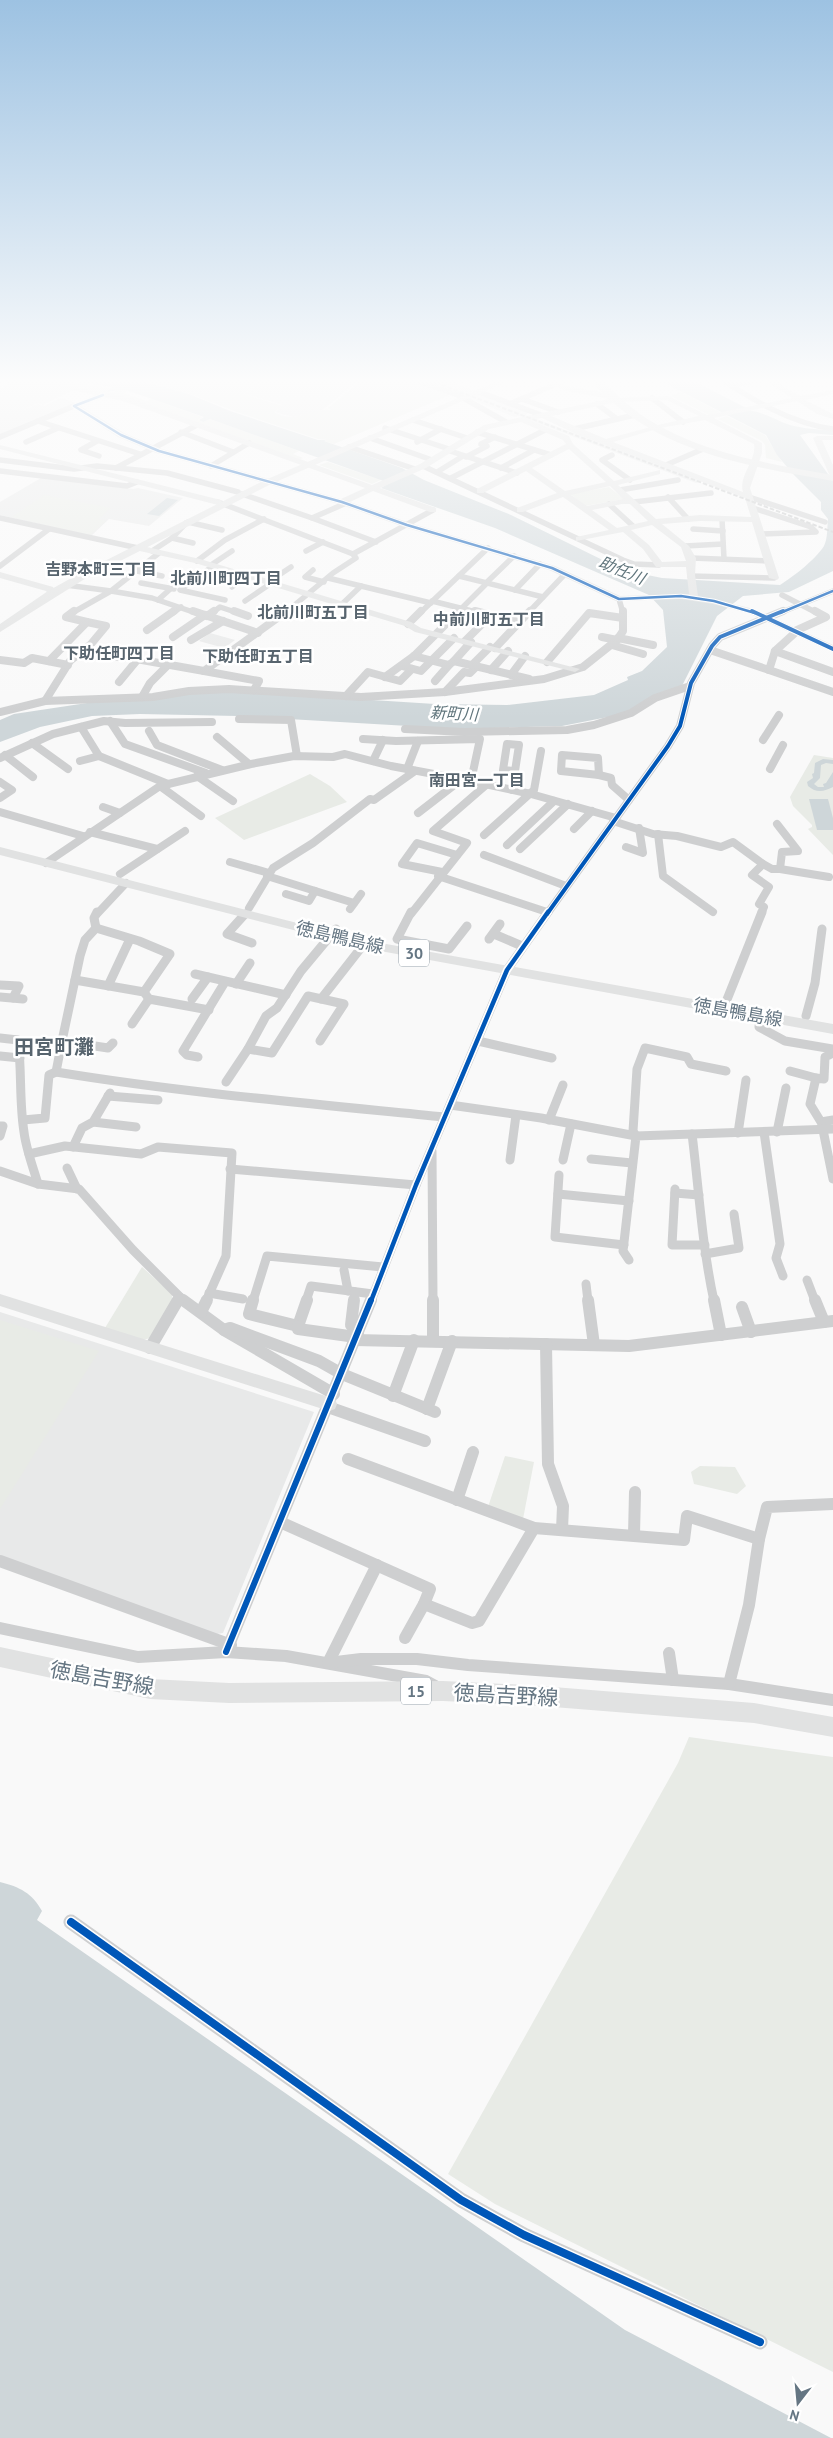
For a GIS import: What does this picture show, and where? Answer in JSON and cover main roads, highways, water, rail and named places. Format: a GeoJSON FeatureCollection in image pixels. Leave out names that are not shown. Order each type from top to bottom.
{"type":"FeatureCollection","features":[{"type":"Feature","properties":{"kind":"main road"},"geometry":{"type":"LineString","coordinates":[[0,622],[51,591],[243,492]]}},
{"type":"Feature","properties":{"kind":"main road"},"geometry":{"type":"LineString","coordinates":[[0,629],[51,591],[66,585],[134,547],[187,523],[220,503]]}},
{"type":"Feature","properties":{"kind":"main road","name":"徳島鴨島線"},"geometry":{"type":"LineString","coordinates":[[0,843],[49,860]]}},
{"type":"Feature","properties":{"kind":"main road","name":"徳島鴨島線"},"geometry":{"type":"LineString","coordinates":[[0,851],[49,860],[334,933],[833,1029]]}},
{"type":"Feature","properties":{"kind":"main road","name":"徳島鴨島線"},"geometry":{"type":"LineString","coordinates":[[334,933],[364,944],[833,1021]]}},
{"type":"Feature","properties":{"kind":"main road","name":"徳島吉野線"},"geometry":{"type":"LineString","coordinates":[[0,1657],[115,1683],[185,1692],[443,1691],[528,1695],[754,1713],[833,1727]]}},
{"type":"Feature","properties":{"kind":"water"},"geometry":{"type":"Polygon","coordinates":[[[392,492],[453,492],[511,515],[623,570],[662,578],[780,585],[810,562],[825,543],[828,519],[821,510],[821,502],[811,492],[833,492],[833,571],[789,592],[743,596],[717,616],[682,686],[618,715],[562,726],[460,729],[238,716],[140,714],[92,716],[40,727],[0,742],[0,720],[14,714],[87,703],[190,693],[246,692],[435,704],[507,705],[594,695],[628,680],[627,677],[642,671],[667,647],[663,610],[649,595],[495,528],[392,492]]]}},
{"type":"Feature","properties":{"kind":"water"},"geometry":{"type":"Polygon","coordinates":[[[167,498],[178,500],[159,516],[147,514],[167,498]]]}},
{"type":"Feature","properties":{"kind":"water"},"geometry":{"type":"Polygon","coordinates":[[[823,759],[833,760],[833,764],[826,763],[821,765],[820,778],[814,784],[818,787],[824,787],[823,784],[826,783],[833,772],[833,787],[824,791],[818,791],[811,789],[807,782],[813,778],[812,774],[814,773],[815,763],[823,759]]]}},
{"type":"Feature","properties":{"kind":"water"},"geometry":{"type":"Polygon","coordinates":[[[809,799],[828,799],[833,818],[833,830],[817,830],[809,799]]]}},
{"type":"Feature","properties":{"kind":"water"},"geometry":{"type":"Polygon","coordinates":[[[0,1882],[14,1886],[30,1895],[42,1911],[37,1920],[625,2330],[831,2438],[0,2438],[0,1882]]]}},
{"type":"Feature","properties":{"kind":"railway"},"geometry":{"type":"LineString","coordinates":[[726,492],[833,532]]}},
{"type":"Feature","properties":{"kind":"district","name":"吉野本町三丁目"},"geometry":{"type":"Point","coordinates":[101,569]}},
{"type":"Feature","properties":{"kind":"district","name":"北前川町四丁目"},"geometry":{"type":"Point","coordinates":[226,578]}},
{"type":"Feature","properties":{"kind":"district","name":"北前川町五丁目"},"geometry":{"type":"Point","coordinates":[313,612]}},
{"type":"Feature","properties":{"kind":"district","name":"中前川町五丁目"},"geometry":{"type":"Point","coordinates":[489,619]}},
{"type":"Feature","properties":{"kind":"district","name":"下助任町四丁目"},"geometry":{"type":"Point","coordinates":[119,653]}},
{"type":"Feature","properties":{"kind":"district","name":"下助任町五丁目"},"geometry":{"type":"Point","coordinates":[258,656]}},
{"type":"Feature","properties":{"kind":"district","name":"南田宮一丁目"},"geometry":{"type":"Point","coordinates":[477,780]}},
{"type":"Feature","properties":{"kind":"district","name":"田宮町灘"},"geometry":{"type":"Point","coordinates":[54,1047]}},
{"type":"Feature","properties":{"kind":"water label","name":"助任川"},"geometry":{"type":"Point","coordinates":[622,570]}},
{"type":"Feature","properties":{"kind":"water label","name":"新町川"},"geometry":{"type":"Point","coordinates":[454,713]}}]}
